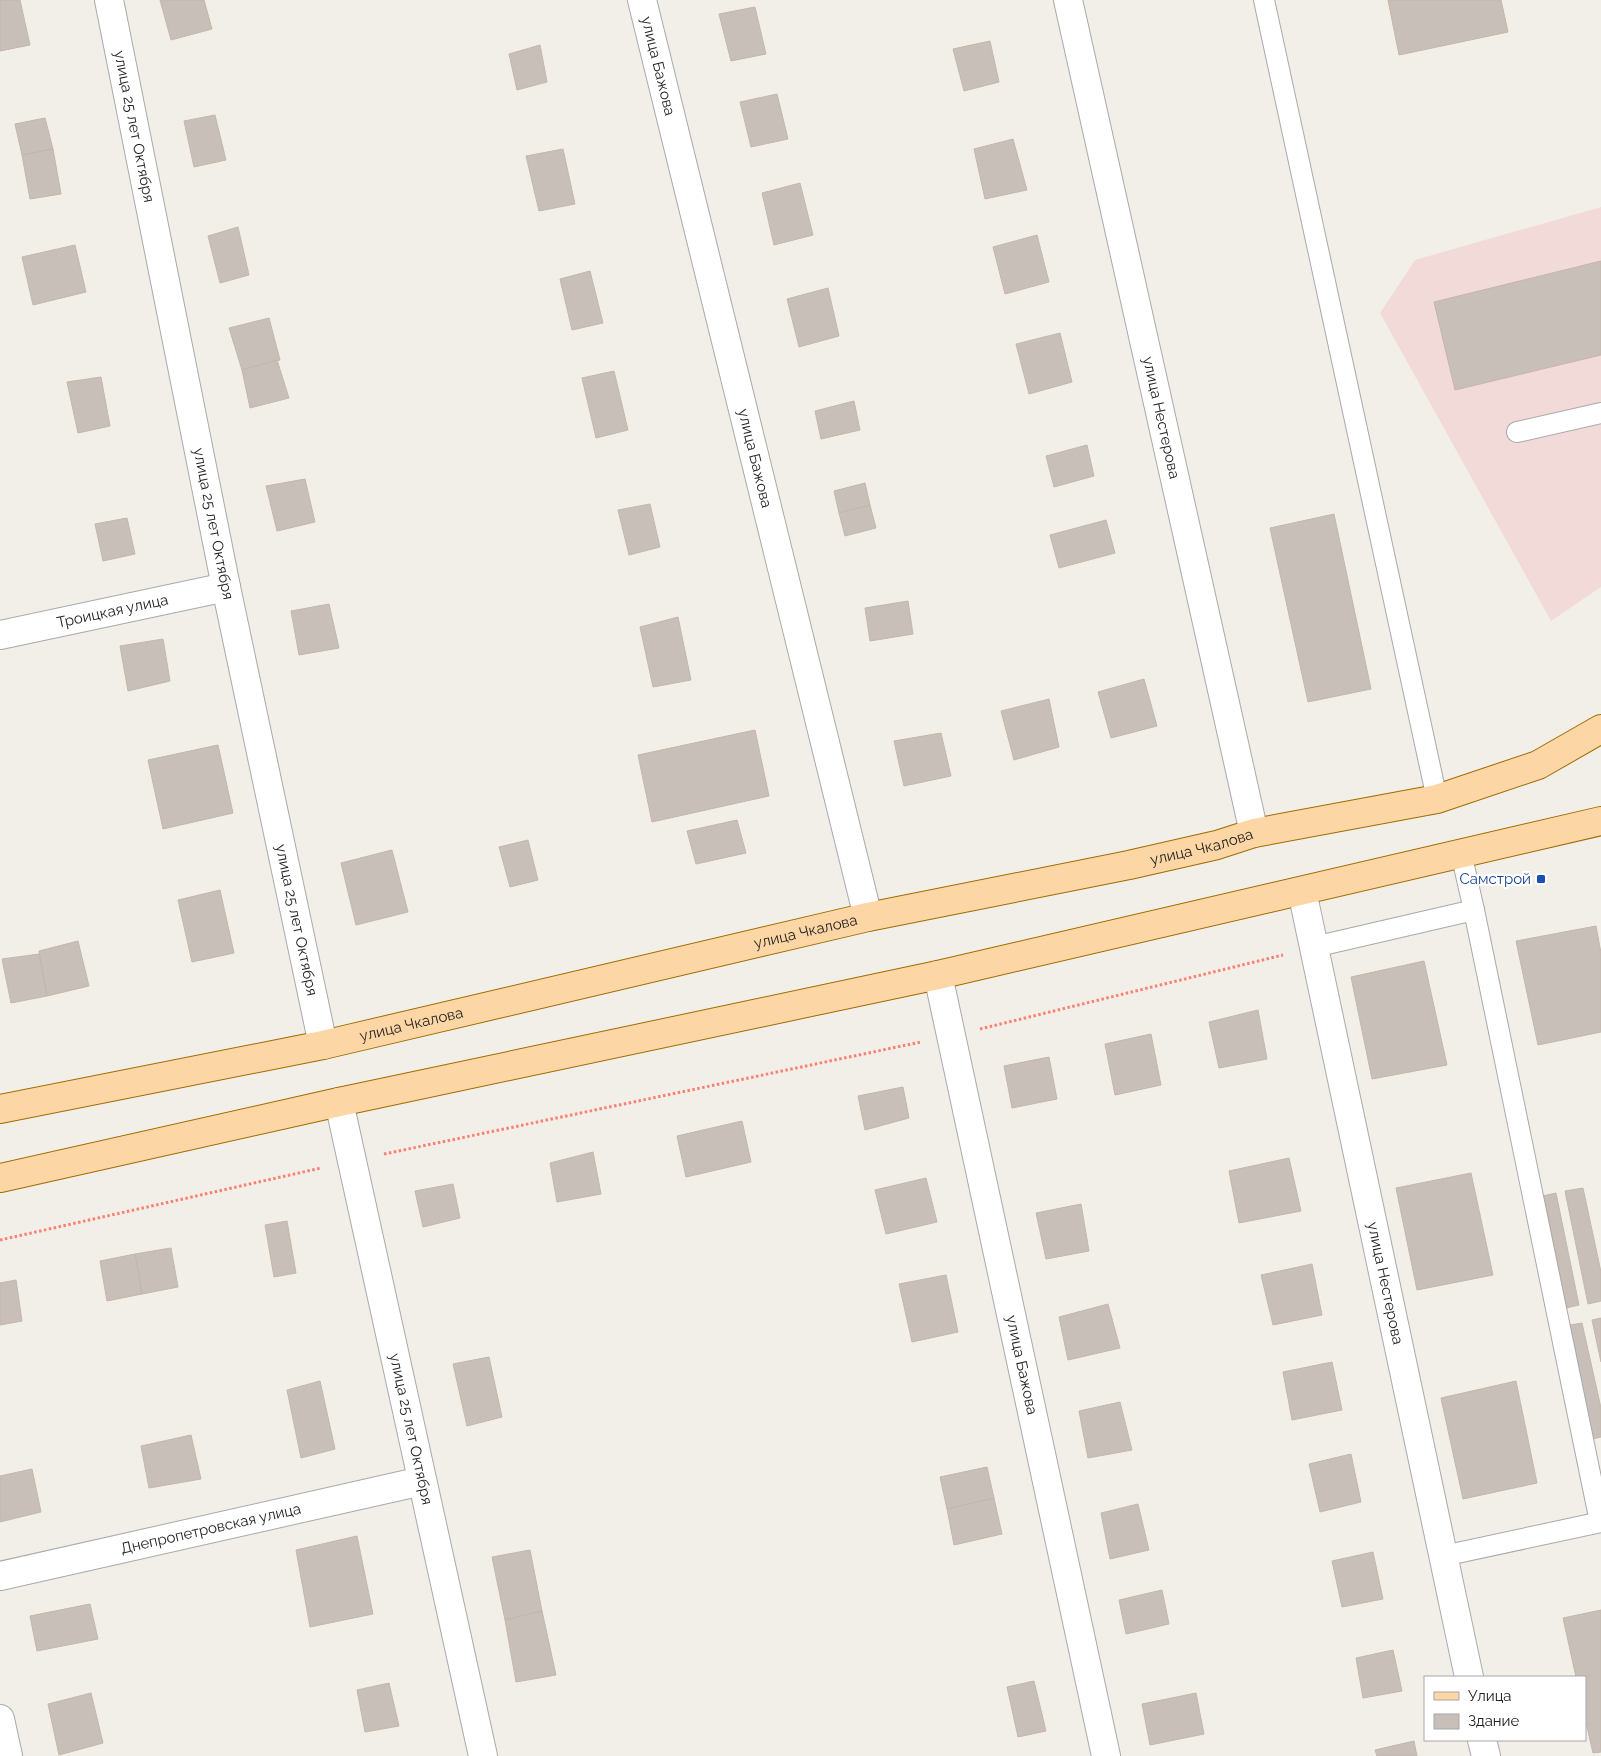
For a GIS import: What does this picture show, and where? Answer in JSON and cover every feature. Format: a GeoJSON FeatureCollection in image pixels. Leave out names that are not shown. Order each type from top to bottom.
{"type":"FeatureCollection","features":[{"type":"Feature","properties":{"kind":"main road","name":"улица Чкалова"},"geometry":{"type":"LineString","coordinates":[[0,1109],[323,1045],[868,917],[1129,865],[1217,845],[1254,833],[1436,799],[1538,765],[1601,729]]}},
{"type":"Feature","properties":{"kind":"main road"},"geometry":{"type":"LineString","coordinates":[[0,1178],[339,1102],[938,975],[1601,821]]}},
{"type":"Feature","properties":{"kind":"street","name":"улица 25 лет Октября"},"geometry":{"type":"LineString","coordinates":[[110,0],[226,587],[323,1045]]}},
{"type":"Feature","properties":{"kind":"street","name":"улица Бажова"},"geometry":{"type":"LineString","coordinates":[[642,0],[868,917]]}},
{"type":"Feature","properties":{"kind":"street","name":"улица Нестерова"},"geometry":{"type":"LineString","coordinates":[[1068,0],[1254,833]]}},
{"type":"Feature","properties":{"kind":"street","name":"Троицкая улица"},"geometry":{"type":"LineString","coordinates":[[0,636],[226,587]]}},
{"type":"Feature","properties":{"kind":"street","name":"улица Нестерова"},"geometry":{"type":"LineString","coordinates":[[1302,891],[1469,1676]]}},
{"type":"Feature","properties":{"kind":"street","name":"улица Бажова"},"geometry":{"type":"LineString","coordinates":[[938,975],[1106,1756]]}},
{"type":"Feature","properties":{"kind":"street","name":"улица 25 лет Октября"},"geometry":{"type":"LineString","coordinates":[[339,1102],[483,1756]]}},
{"type":"Feature","properties":{"kind":"street","name":"Днепропетровская улица"},"geometry":{"type":"LineString","coordinates":[[0,1576],[422,1481]]}},
{"type":"Feature","properties":{"kind":"street"},"geometry":{"type":"LineString","coordinates":[[0,1719],[8,1756]]}},
{"type":"Feature","properties":{"kind":"street"},"geometry":{"type":"LineString","coordinates":[[1482,1741],[1486,1756]]}},
{"type":"Feature","properties":{"kind":"lane"},"geometry":{"type":"LineString","coordinates":[[1264,0],[1436,799]]}},
{"type":"Feature","properties":{"kind":"lane"},"geometry":{"type":"LineString","coordinates":[[1517,432],[1601,412]]}},
{"type":"Feature","properties":{"kind":"lane"},"geometry":{"type":"LineString","coordinates":[[1443,1556],[1601,1522],[1461,853]]}},
{"type":"Feature","properties":{"kind":"lane"},"geometry":{"type":"LineString","coordinates":[[1314,947],[1474,910]]}},
{"type":"Feature","properties":{"kind":"path"},"geometry":{"type":"LineString","coordinates":[[0,1240],[352,1161],[951,1036],[1314,947]]}},
{"type":"Feature","properties":{"kind":"shaded area"},"geometry":{"type":"Polygon","coordinates":[[[1601,207],[1601,587],[1551,621],[1380,313],[1415,260],[1601,207]]]}},
{"type":"Feature","properties":{"kind":"building"},"geometry":{"type":"Polygon","coordinates":[[[0,0],[20,0],[30,45],[0,51],[0,0]]]}},
{"type":"Feature","properties":{"kind":"building"},"geometry":{"type":"Polygon","coordinates":[[[160,0],[204,0],[212,29],[171,40],[160,0]]]}},
{"type":"Feature","properties":{"kind":"building"},"geometry":{"type":"Polygon","coordinates":[[[1388,0],[1501,0],[1508,32],[1399,55],[1388,0]]]}},
{"type":"Feature","properties":{"kind":"building"},"geometry":{"type":"Polygon","coordinates":[[[755,7],[766,54],[731,61],[719,14],[755,7]]]}},
{"type":"Feature","properties":{"kind":"building"},"geometry":{"type":"Polygon","coordinates":[[[990,41],[999,82],[964,91],[953,49],[990,41]]]}},
{"type":"Feature","properties":{"kind":"building"},"geometry":{"type":"Polygon","coordinates":[[[540,45],[547,82],[517,90],[509,54],[540,45]]]}},
{"type":"Feature","properties":{"kind":"building"},"geometry":{"type":"Polygon","coordinates":[[[777,94],[788,139],[751,147],[740,102],[777,94]]]}},
{"type":"Feature","properties":{"kind":"building"},"geometry":{"type":"Polygon","coordinates":[[[215,115],[226,160],[194,167],[184,121],[215,115]]]}},
{"type":"Feature","properties":{"kind":"building"},"geometry":{"type":"Polygon","coordinates":[[[45,118],[53,149],[22,155],[15,124],[45,118]]]}},
{"type":"Feature","properties":{"kind":"building"},"geometry":{"type":"Polygon","coordinates":[[[1013,139],[1027,190],[985,199],[974,149],[1013,139]]]}},
{"type":"Feature","properties":{"kind":"building"},"geometry":{"type":"Polygon","coordinates":[[[53,149],[61,194],[30,199],[22,155],[53,149]]]}},
{"type":"Feature","properties":{"kind":"building"},"geometry":{"type":"Polygon","coordinates":[[[563,149],[575,204],[539,211],[526,156],[563,149]]]}},
{"type":"Feature","properties":{"kind":"building"},"geometry":{"type":"Polygon","coordinates":[[[800,183],[813,235],[774,245],[762,193],[800,183]]]}},
{"type":"Feature","properties":{"kind":"building"},"geometry":{"type":"Polygon","coordinates":[[[238,227],[249,275],[220,283],[208,236],[238,227]]]}},
{"type":"Feature","properties":{"kind":"building"},"geometry":{"type":"Polygon","coordinates":[[[1037,235],[1049,282],[1005,294],[993,247],[1037,235]]]}},
{"type":"Feature","properties":{"kind":"building"},"geometry":{"type":"Polygon","coordinates":[[[75,245],[86,292],[33,305],[22,257],[75,245]]]}},
{"type":"Feature","properties":{"kind":"building"},"geometry":{"type":"Polygon","coordinates":[[[1601,261],[1601,355],[1455,390],[1434,302],[1601,261]]]}},
{"type":"Feature","properties":{"kind":"building"},"geometry":{"type":"Polygon","coordinates":[[[590,271],[603,323],[572,330],[560,279],[590,271]]]}},
{"type":"Feature","properties":{"kind":"building"},"geometry":{"type":"Polygon","coordinates":[[[828,288],[839,336],[799,347],[787,299],[828,288]]]}},
{"type":"Feature","properties":{"kind":"building"},"geometry":{"type":"Polygon","coordinates":[[[269,318],[280,360],[242,370],[229,328],[269,318]]]}},
{"type":"Feature","properties":{"kind":"building"},"geometry":{"type":"Polygon","coordinates":[[[1060,333],[1072,382],[1029,394],[1016,344],[1060,333]]]}},
{"type":"Feature","properties":{"kind":"building"},"geometry":{"type":"Polygon","coordinates":[[[277,360],[289,398],[250,408],[242,370],[277,360]]]}},
{"type":"Feature","properties":{"kind":"building"},"geometry":{"type":"Polygon","coordinates":[[[614,371],[628,430],[596,438],[582,378],[614,371]]]}},
{"type":"Feature","properties":{"kind":"building"},"geometry":{"type":"Polygon","coordinates":[[[101,377],[110,426],[78,433],[67,382],[101,377]]]}},
{"type":"Feature","properties":{"kind":"building"},"geometry":{"type":"Polygon","coordinates":[[[854,401],[860,430],[821,439],[815,411],[854,401]]]}},
{"type":"Feature","properties":{"kind":"building"},"geometry":{"type":"Polygon","coordinates":[[[1087,445],[1094,476],[1054,487],[1046,456],[1087,445]]]}},
{"type":"Feature","properties":{"kind":"building"},"geometry":{"type":"Polygon","coordinates":[[[305,479],[315,522],[277,531],[266,486],[305,479]]]}},
{"type":"Feature","properties":{"kind":"building"},"geometry":{"type":"Polygon","coordinates":[[[865,483],[870,505],[839,513],[834,491],[865,483]]]}},
{"type":"Feature","properties":{"kind":"building"},"geometry":{"type":"Polygon","coordinates":[[[650,504],[660,547],[629,555],[618,510],[650,504]]]}},
{"type":"Feature","properties":{"kind":"building"},"geometry":{"type":"Polygon","coordinates":[[[870,505],[876,528],[845,536],[839,513],[870,505]]]}},
{"type":"Feature","properties":{"kind":"building"},"geometry":{"type":"Polygon","coordinates":[[[1334,514],[1371,689],[1308,702],[1270,528],[1334,514]]]}},
{"type":"Feature","properties":{"kind":"building"},"geometry":{"type":"Polygon","coordinates":[[[127,518],[135,554],[103,561],[95,524],[127,518]]]}},
{"type":"Feature","properties":{"kind":"building"},"geometry":{"type":"Polygon","coordinates":[[[1106,520],[1115,553],[1059,568],[1050,535],[1106,520]]]}},
{"type":"Feature","properties":{"kind":"building"},"geometry":{"type":"Polygon","coordinates":[[[908,601],[913,634],[870,641],[865,608],[908,601]]]}},
{"type":"Feature","properties":{"kind":"building"},"geometry":{"type":"Polygon","coordinates":[[[329,604],[339,648],[299,655],[291,611],[329,604]]]}},
{"type":"Feature","properties":{"kind":"building"},"geometry":{"type":"Polygon","coordinates":[[[678,617],[691,680],[653,687],[640,627],[678,617]]]}},
{"type":"Feature","properties":{"kind":"building"},"geometry":{"type":"Polygon","coordinates":[[[163,639],[170,681],[128,691],[120,646],[163,639]]]}},
{"type":"Feature","properties":{"kind":"building"},"geometry":{"type":"Polygon","coordinates":[[[1144,679],[1157,726],[1111,738],[1098,692],[1144,679]]]}},
{"type":"Feature","properties":{"kind":"building"},"geometry":{"type":"Polygon","coordinates":[[[1049,699],[1059,747],[1014,760],[1001,711],[1049,699]]]}},
{"type":"Feature","properties":{"kind":"building"},"geometry":{"type":"Polygon","coordinates":[[[755,730],[769,796],[652,822],[638,755],[755,730]]]}},
{"type":"Feature","properties":{"kind":"building"},"geometry":{"type":"Polygon","coordinates":[[[941,733],[951,776],[904,786],[894,741],[941,733]]]}},
{"type":"Feature","properties":{"kind":"building"},"geometry":{"type":"Polygon","coordinates":[[[218,745],[233,813],[163,829],[148,760],[218,745]]]}},
{"type":"Feature","properties":{"kind":"building"},"geometry":{"type":"Polygon","coordinates":[[[737,820],[746,853],[696,864],[687,831],[737,820]]]}},
{"type":"Feature","properties":{"kind":"building"},"geometry":{"type":"Polygon","coordinates":[[[528,840],[538,880],[510,887],[499,847],[528,840]]]}},
{"type":"Feature","properties":{"kind":"building"},"geometry":{"type":"Polygon","coordinates":[[[392,850],[408,912],[356,925],[341,863],[392,850]]]}},
{"type":"Feature","properties":{"kind":"building"},"geometry":{"type":"Polygon","coordinates":[[[220,890],[234,953],[192,962],[178,900],[220,890]]]}},
{"type":"Feature","properties":{"kind":"building"},"geometry":{"type":"Polygon","coordinates":[[[1596,926],[1601,953],[1601,1032],[1538,1045],[1516,941],[1596,926]]]}},
{"type":"Feature","properties":{"kind":"building"},"geometry":{"type":"Polygon","coordinates":[[[78,941],[89,986],[47,996],[39,951],[78,941]]]}},
{"type":"Feature","properties":{"kind":"building"},"geometry":{"type":"Polygon","coordinates":[[[39,954],[47,996],[11,1003],[2,959],[39,954]]]}},
{"type":"Feature","properties":{"kind":"building"},"geometry":{"type":"Polygon","coordinates":[[[1424,961],[1447,1065],[1372,1079],[1351,977],[1424,961]]]}},
{"type":"Feature","properties":{"kind":"building"},"geometry":{"type":"Polygon","coordinates":[[[1258,1010],[1267,1059],[1219,1068],[1209,1022],[1258,1010]]]}},
{"type":"Feature","properties":{"kind":"building"},"geometry":{"type":"Polygon","coordinates":[[[1151,1034],[1161,1085],[1115,1095],[1105,1044],[1151,1034]]]}},
{"type":"Feature","properties":{"kind":"building"},"geometry":{"type":"Polygon","coordinates":[[[1049,1057],[1057,1099],[1012,1108],[1004,1066],[1049,1057]]]}},
{"type":"Feature","properties":{"kind":"building"},"geometry":{"type":"Polygon","coordinates":[[[903,1087],[909,1118],[865,1130],[858,1096],[903,1087]]]}},
{"type":"Feature","properties":{"kind":"building"},"geometry":{"type":"Polygon","coordinates":[[[742,1121],[751,1162],[686,1177],[677,1136],[742,1121]]]}},
{"type":"Feature","properties":{"kind":"building"},"geometry":{"type":"Polygon","coordinates":[[[593,1152],[601,1194],[557,1202],[550,1163],[593,1152]]]}},
{"type":"Feature","properties":{"kind":"building"},"geometry":{"type":"Polygon","coordinates":[[[1289,1158],[1301,1211],[1239,1223],[1229,1171],[1289,1158]]]}},
{"type":"Feature","properties":{"kind":"building"},"geometry":{"type":"Polygon","coordinates":[[[1471,1173],[1493,1275],[1417,1290],[1396,1188],[1471,1173]]]}},
{"type":"Feature","properties":{"kind":"building"},"geometry":{"type":"Polygon","coordinates":[[[926,1178],[937,1222],[886,1234],[875,1190],[926,1178]]]}},
{"type":"Feature","properties":{"kind":"building"},"geometry":{"type":"Polygon","coordinates":[[[453,1184],[460,1218],[423,1227],[415,1191],[453,1184]]]}},
{"type":"Feature","properties":{"kind":"building"},"geometry":{"type":"Polygon","coordinates":[[[1583,1188],[1601,1272],[1601,1301],[1588,1304],[1565,1191],[1583,1188]]]}},
{"type":"Feature","properties":{"kind":"building"},"geometry":{"type":"Polygon","coordinates":[[[1556,1193],[1579,1305],[1562,1309],[1538,1197],[1556,1193]]]}},
{"type":"Feature","properties":{"kind":"building"},"geometry":{"type":"Polygon","coordinates":[[[1081,1204],[1089,1251],[1046,1259],[1036,1213],[1081,1204]]]}},
{"type":"Feature","properties":{"kind":"building"},"geometry":{"type":"Polygon","coordinates":[[[287,1221],[296,1273],[274,1277],[265,1225],[287,1221]]]}},
{"type":"Feature","properties":{"kind":"building"},"geometry":{"type":"Polygon","coordinates":[[[171,1248],[178,1287],[142,1294],[135,1254],[171,1248]]]}},
{"type":"Feature","properties":{"kind":"building"},"geometry":{"type":"Polygon","coordinates":[[[135,1254],[142,1294],[107,1301],[100,1261],[135,1254]]]}},
{"type":"Feature","properties":{"kind":"building"},"geometry":{"type":"Polygon","coordinates":[[[1312,1264],[1322,1315],[1273,1325],[1261,1275],[1312,1264]]]}},
{"type":"Feature","properties":{"kind":"building"},"geometry":{"type":"Polygon","coordinates":[[[946,1275],[958,1332],[912,1342],[899,1284],[946,1275]]]}},
{"type":"Feature","properties":{"kind":"building"},"geometry":{"type":"Polygon","coordinates":[[[16,1280],[22,1321],[0,1325],[0,1283],[16,1280]]]}},
{"type":"Feature","properties":{"kind":"building"},"geometry":{"type":"Polygon","coordinates":[[[1108,1304],[1120,1348],[1068,1360],[1059,1317],[1108,1304]]]}},
{"type":"Feature","properties":{"kind":"building"},"geometry":{"type":"Polygon","coordinates":[[[1601,1318],[1601,1362],[1592,1320],[1601,1318]]]}},
{"type":"Feature","properties":{"kind":"building"},"geometry":{"type":"Polygon","coordinates":[[[1582,1323],[1601,1408],[1601,1437],[1588,1440],[1564,1326],[1582,1323]]]}},
{"type":"Feature","properties":{"kind":"building"},"geometry":{"type":"Polygon","coordinates":[[[489,1357],[502,1417],[467,1426],[453,1364],[489,1357]]]}},
{"type":"Feature","properties":{"kind":"building"},"geometry":{"type":"Polygon","coordinates":[[[1332,1362],[1342,1410],[1292,1420],[1283,1372],[1332,1362]]]}},
{"type":"Feature","properties":{"kind":"building"},"geometry":{"type":"Polygon","coordinates":[[[320,1381],[335,1449],[301,1458],[287,1390],[320,1381]]]}},
{"type":"Feature","properties":{"kind":"building"},"geometry":{"type":"Polygon","coordinates":[[[1516,1381],[1537,1483],[1463,1499],[1441,1398],[1516,1381]]]}},
{"type":"Feature","properties":{"kind":"building"},"geometry":{"type":"Polygon","coordinates":[[[1120,1402],[1132,1450],[1088,1458],[1079,1411],[1120,1402]]]}},
{"type":"Feature","properties":{"kind":"building"},"geometry":{"type":"Polygon","coordinates":[[[191,1435],[201,1479],[149,1488],[141,1446],[191,1435]]]}},
{"type":"Feature","properties":{"kind":"building"},"geometry":{"type":"Polygon","coordinates":[[[1351,1454],[1361,1502],[1320,1512],[1309,1464],[1351,1454]]]}},
{"type":"Feature","properties":{"kind":"building"},"geometry":{"type":"Polygon","coordinates":[[[987,1467],[994,1498],[947,1509],[940,1477],[987,1467]]]}},
{"type":"Feature","properties":{"kind":"building"},"geometry":{"type":"Polygon","coordinates":[[[32,1469],[41,1512],[0,1522],[0,1476],[32,1469]]]}},
{"type":"Feature","properties":{"kind":"building"},"geometry":{"type":"Polygon","coordinates":[[[994,1498],[1002,1534],[954,1545],[947,1509],[994,1498]]]}},
{"type":"Feature","properties":{"kind":"building"},"geometry":{"type":"Polygon","coordinates":[[[1138,1504],[1149,1550],[1110,1559],[1101,1513],[1138,1504]]]}},
{"type":"Feature","properties":{"kind":"building"},"geometry":{"type":"Polygon","coordinates":[[[357,1536],[373,1614],[310,1627],[296,1550],[357,1536]]]}},
{"type":"Feature","properties":{"kind":"building"},"geometry":{"type":"Polygon","coordinates":[[[530,1550],[542,1611],[505,1620],[492,1557],[530,1550]]]}},
{"type":"Feature","properties":{"kind":"building"},"geometry":{"type":"Polygon","coordinates":[[[1373,1552],[1383,1599],[1342,1607],[1332,1561],[1373,1552]]]}},
{"type":"Feature","properties":{"kind":"building"},"geometry":{"type":"Polygon","coordinates":[[[1162,1590],[1169,1624],[1126,1634],[1119,1600],[1162,1590]]]}},
{"type":"Feature","properties":{"kind":"building"},"geometry":{"type":"Polygon","coordinates":[[[90,1604],[98,1639],[37,1651],[30,1616],[90,1604]]]}},
{"type":"Feature","properties":{"kind":"building"},"geometry":{"type":"Polygon","coordinates":[[[1601,1610],[1601,1752],[1593,1753],[1586,1722],[1586,1676],[1576,1676],[1563,1618],[1601,1610]]]}},
{"type":"Feature","properties":{"kind":"building"},"geometry":{"type":"Polygon","coordinates":[[[542,1611],[556,1675],[516,1682],[505,1620],[542,1611]]]}},
{"type":"Feature","properties":{"kind":"building"},"geometry":{"type":"Polygon","coordinates":[[[1393,1650],[1402,1691],[1363,1698],[1356,1658],[1393,1650]]]}},
{"type":"Feature","properties":{"kind":"building"},"geometry":{"type":"Polygon","coordinates":[[[1034,1681],[1046,1731],[1018,1737],[1007,1687],[1034,1681]]]}},
{"type":"Feature","properties":{"kind":"building"},"geometry":{"type":"Polygon","coordinates":[[[389,1683],[399,1726],[365,1732],[357,1690],[389,1683]]]}},
{"type":"Feature","properties":{"kind":"building"},"geometry":{"type":"Polygon","coordinates":[[[91,1693],[103,1743],[59,1755],[48,1704],[91,1693]]]}},
{"type":"Feature","properties":{"kind":"building"},"geometry":{"type":"Polygon","coordinates":[[[1196,1693],[1204,1734],[1150,1745],[1142,1704],[1196,1693]]]}},
{"type":"Feature","properties":{"kind":"building"},"geometry":{"type":"Polygon","coordinates":[[[1414,1741],[1417,1756],[1377,1756],[1375,1750],[1414,1741]]]}},
{"type":"Feature","properties":{"kind":"place","name":"Самстрой"},"geometry":{"type":"Point","coordinates":[1541,879]}}]}
